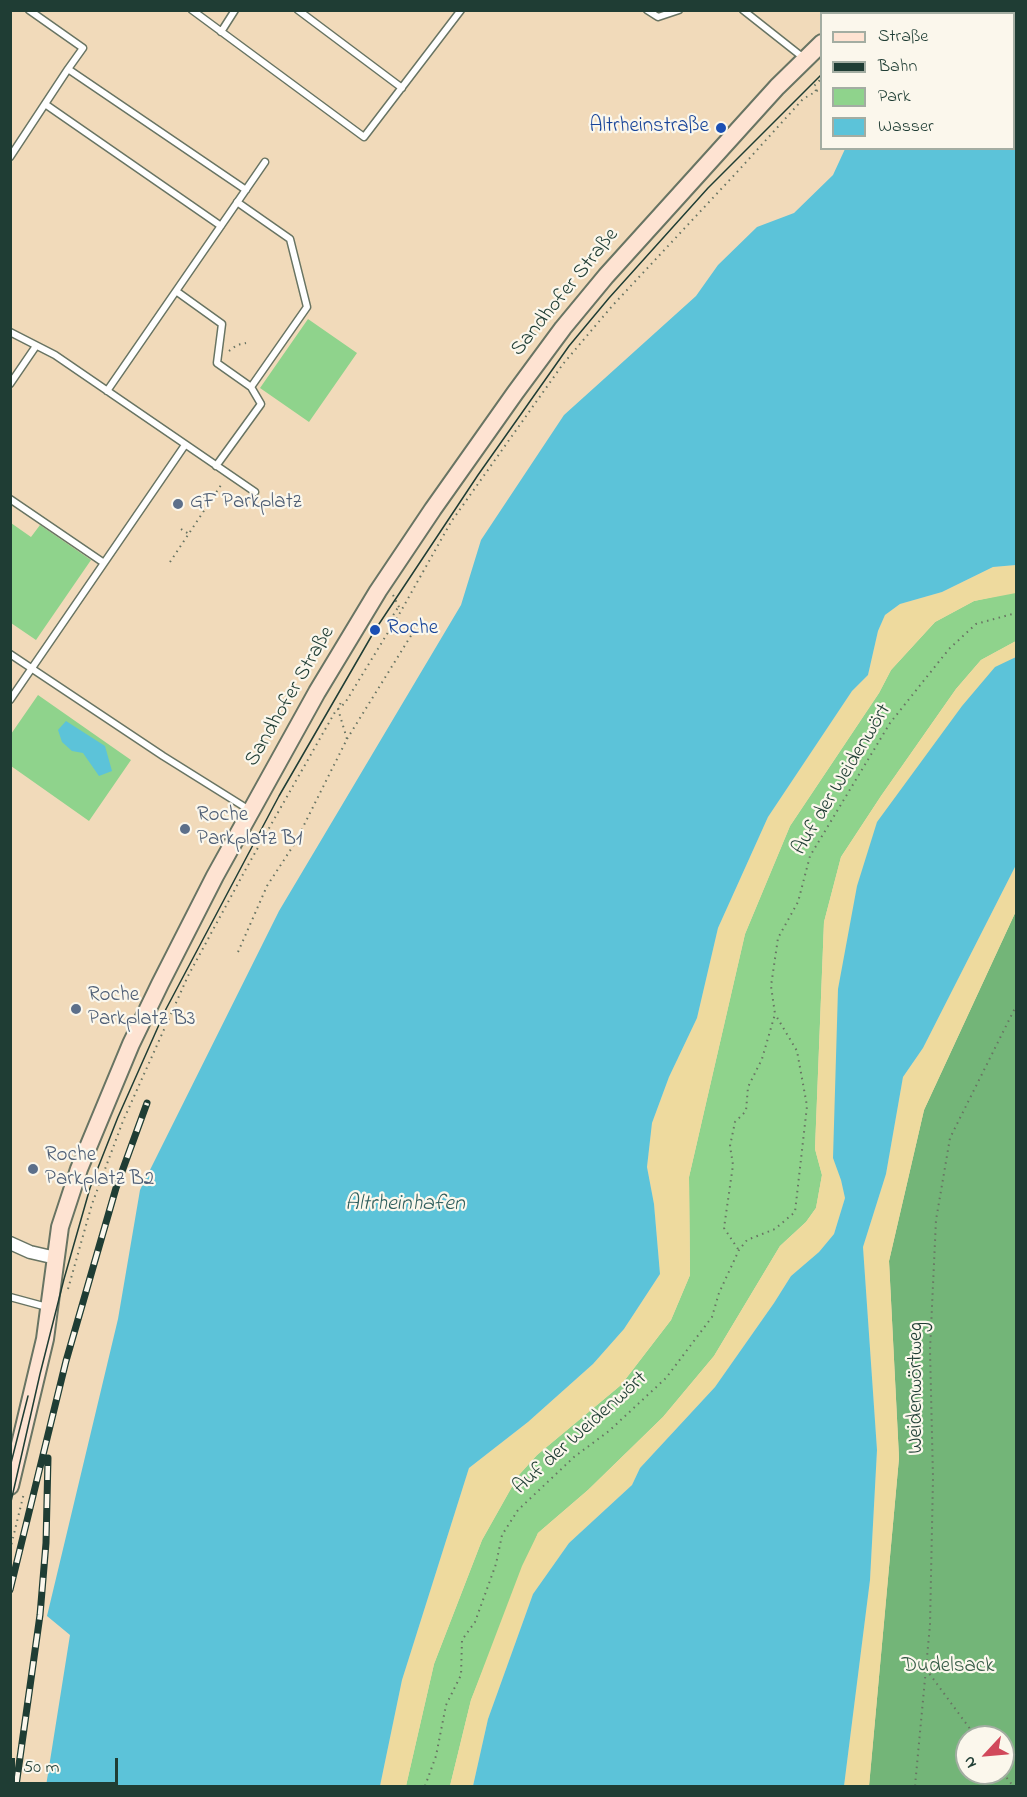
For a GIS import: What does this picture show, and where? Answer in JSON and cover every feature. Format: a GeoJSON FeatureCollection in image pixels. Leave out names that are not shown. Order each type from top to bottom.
{"type":"FeatureCollection","features":[{"type":"Feature","properties":{"kind":"street","name":"Sandhofer Straße"},"geometry":{"type":"LineString","coordinates":[[10,1486],[45,1339],[60,1227],[79,1169],[131,1044],[206,893],[317,693],[378,591],[433,509],[562,328],[777,87],[820,45]]}},
{"type":"Feature","properties":{"kind":"street"},"geometry":{"type":"LineString","coordinates":[[10,1243],[30,1252],[56,1258]]}},
{"type":"Feature","properties":{"kind":"lane"},"geometry":{"type":"LineString","coordinates":[[10,157],[83,48],[29,10]]}},
{"type":"Feature","properties":{"kind":"lane"},"geometry":{"type":"LineString","coordinates":[[192,10],[364,137],[460,10]]}},
{"type":"Feature","properties":{"kind":"lane"},"geometry":{"type":"LineString","coordinates":[[220,32],[236,10]]}},
{"type":"Feature","properties":{"kind":"lane"},"geometry":{"type":"LineString","coordinates":[[298,10],[402,87]]}},
{"type":"Feature","properties":{"kind":"lane"},"geometry":{"type":"LineString","coordinates":[[647,10],[658,17],[679,10]]}},
{"type":"Feature","properties":{"kind":"lane"},"geometry":{"type":"LineString","coordinates":[[743,10],[806,59]]}},
{"type":"Feature","properties":{"kind":"lane"},"geometry":{"type":"LineString","coordinates":[[68,69],[246,190]]}},
{"type":"Feature","properties":{"kind":"lane"},"geometry":{"type":"LineString","coordinates":[[45,104],[221,226]]}},
{"type":"Feature","properties":{"kind":"lane"},"geometry":{"type":"LineString","coordinates":[[107,391],[265,162]]}},
{"type":"Feature","properties":{"kind":"lane"},"geometry":{"type":"LineString","coordinates":[[237,202],[290,239],[307,307],[252,387]]}},
{"type":"Feature","properties":{"kind":"lane"},"geometry":{"type":"LineString","coordinates":[[176,291],[222,324],[217,363],[252,387],[261,404],[216,466]]}},
{"type":"Feature","properties":{"kind":"lane"},"geometry":{"type":"LineString","coordinates":[[10,332],[55,356],[255,492]]}},
{"type":"Feature","properties":{"kind":"lane"},"geometry":{"type":"LineString","coordinates":[[10,384],[36,346]]}},
{"type":"Feature","properties":{"kind":"lane"},"geometry":{"type":"LineString","coordinates":[[10,700],[185,444]]}},
{"type":"Feature","properties":{"kind":"lane"},"geometry":{"type":"LineString","coordinates":[[10,499],[104,563]]}},
{"type":"Feature","properties":{"kind":"lane"},"geometry":{"type":"LineString","coordinates":[[10,654],[251,812]]}},
{"type":"Feature","properties":{"kind":"lane"},"geometry":{"type":"LineString","coordinates":[[10,1297],[50,1308]]}},
{"type":"Feature","properties":{"kind":"path"},"geometry":{"type":"LineString","coordinates":[[816,91],[814,86],[820,80]]}},
{"type":"Feature","properties":{"kind":"path"},"geometry":{"type":"LineString","coordinates":[[72,1273],[92,1204],[123,1121],[188,976],[335,712],[345,703],[402,611],[451,522],[563,364],[613,305],[803,99],[820,89]]}},
{"type":"Feature","properties":{"kind":"path"},"geometry":{"type":"LineString","coordinates":[[219,351],[229,351],[237,345],[246,343]]}},
{"type":"Feature","properties":{"kind":"path"},"geometry":{"type":"LineString","coordinates":[[170,562],[228,474]]}},
{"type":"Feature","properties":{"kind":"path"},"geometry":{"type":"LineString","coordinates":[[203,497],[210,502]]}},
{"type":"Feature","properties":{"kind":"path"},"geometry":{"type":"LineString","coordinates":[[181,529],[189,534]]}},
{"type":"Feature","properties":{"kind":"path"},"geometry":{"type":"LineString","coordinates":[[390,620],[399,606]]}},
{"type":"Feature","properties":{"kind":"path","name":"Auf der Weidenwört"},"geometry":{"type":"LineString","coordinates":[[424,1786],[436,1756],[446,1705],[461,1675],[462,1640],[475,1622],[496,1564],[502,1535],[518,1510],[574,1457],[609,1431],[666,1378],[712,1317],[719,1293],[739,1250],[747,1240],[775,1229],[795,1212],[807,1106],[797,1051],[775,1014],[771,986],[778,938],[798,902],[810,856],[890,723],[950,649],[976,624],[1017,613]]}},
{"type":"Feature","properties":{"kind":"path"},"geometry":{"type":"LineString","coordinates":[[238,952],[267,886],[295,843],[347,740],[412,634]]}},
{"type":"Feature","properties":{"kind":"path"},"geometry":{"type":"LineString","coordinates":[[342,700],[338,709],[347,740]]}},
{"type":"Feature","properties":{"kind":"path","name":"Weidenwörtweg"},"geometry":{"type":"LineString","coordinates":[[915,1786],[930,1625],[933,1500],[930,1350],[936,1220],[950,1138],[1017,1006]]}},
{"type":"Feature","properties":{"kind":"path","name":"Auf der Weidenwört"},"geometry":{"type":"LineString","coordinates":[[739,1250],[724,1228],[733,1165],[730,1146],[735,1122],[746,1111],[748,1087],[762,1059],[775,1014]]}},
{"type":"Feature","properties":{"kind":"path"},"geometry":{"type":"LineString","coordinates":[[926,1669],[967,1725]]}},
{"type":"Feature","properties":{"kind":"green space"},"geometry":{"type":"Polygon","coordinates":[[[308,319],[357,353],[309,422],[260,388],[308,319]]]}},
{"type":"Feature","properties":{"kind":"green space"},"geometry":{"type":"Polygon","coordinates":[[[11,523],[31,537],[40,525],[91,560],[36,640],[11,623],[11,523]]]}},
{"type":"Feature","properties":{"kind":"green space"},"geometry":{"type":"Polygon","coordinates":[[[1016,593],[1016,641],[981,660],[956,689],[841,857],[824,922],[815,1149],[822,1175],[816,1208],[806,1222],[780,1246],[714,1356],[663,1417],[588,1490],[538,1533],[471,1700],[450,1786],[406,1786],[434,1664],[482,1540],[518,1476],[537,1455],[621,1385],[671,1320],[690,1275],[689,1177],[745,934],[790,826],[879,693],[891,670],[935,622],[974,601],[1016,593]]]}},
{"type":"Feature","properties":{"kind":"green space"},"geometry":{"type":"Polygon","coordinates":[[[38,695],[131,760],[89,821],[11,766],[11,734],[38,695]]]}},
{"type":"Feature","properties":{"kind":"green space","name":"Dudelsack"},"geometry":{"type":"Polygon","coordinates":[[[1016,911],[1016,1786],[869,1786],[899,1458],[889,1261],[924,1110],[1016,911]]]}},
{"type":"Feature","properties":{"kind":"sand"},"geometry":{"type":"Polygon","coordinates":[[[1016,565],[1016,593],[974,601],[935,622],[891,670],[879,693],[790,826],[745,934],[689,1177],[690,1275],[671,1320],[621,1385],[537,1455],[518,1476],[482,1540],[434,1664],[406,1786],[380,1786],[402,1680],[469,1468],[528,1422],[593,1364],[624,1329],[660,1274],[654,1204],[647,1167],[652,1123],[669,1077],[697,1018],[718,928],[768,817],[852,691],[868,675],[878,631],[885,615],[900,604],[942,592],[993,567],[1016,565]]]}},
{"type":"Feature","properties":{"kind":"sand"},"geometry":{"type":"Polygon","coordinates":[[[1016,641],[1016,657],[1013,658],[841,1180],[845,1198],[834,1234],[819,1252],[791,1276],[715,1387],[640,1468],[632,1485],[569,1543],[533,1594],[488,1719],[473,1786],[450,1786],[471,1700],[522,1566],[538,1533],[588,1490],[663,1417],[714,1356],[780,1246],[806,1222],[816,1208],[822,1175],[815,1149],[824,922],[841,857],[956,689],[981,660],[1016,641]]]}},
{"type":"Feature","properties":{"kind":"sand"},"geometry":{"type":"Polygon","coordinates":[[[1016,865],[1016,911],[924,1110],[889,1261],[899,1458],[869,1786],[844,1786],[870,1580],[877,1450],[863,1247],[886,1174],[903,1077],[923,1048],[1016,865]]]}},
{"type":"Feature","properties":{"kind":"water","name":"Altrheinhafen"},"geometry":{"type":"Polygon","coordinates":[[[1016,11],[1016,565],[993,567],[942,592],[900,604],[885,615],[878,631],[868,675],[852,691],[768,817],[718,928],[697,1018],[669,1077],[652,1123],[647,1167],[654,1204],[660,1274],[624,1329],[593,1364],[528,1422],[469,1468],[402,1680],[380,1786],[46,1786],[70,1635],[47,1616],[118,1319],[140,1190],[279,911],[461,605],[481,540],[564,415],[696,296],[718,265],[757,227],[794,213],[833,175],[845,150],[1015,150],[1015,12],[970,12],[1016,11]]]}},
{"type":"Feature","properties":{"kind":"water"},"geometry":{"type":"Polygon","coordinates":[[[1016,657],[1016,865],[923,1048],[903,1077],[886,1174],[863,1247],[877,1450],[870,1580],[844,1786],[473,1786],[488,1719],[533,1594],[569,1543],[632,1485],[640,1468],[715,1387],[791,1276],[819,1252],[834,1234],[845,1198],[833,1158],[838,989],[857,886],[877,822],[962,706],[995,667],[1016,657]]]}},
{"type":"Feature","properties":{"kind":"water"},"geometry":{"type":"Polygon","coordinates":[[[66,721],[105,746],[112,771],[99,776],[83,753],[72,751],[62,742],[58,730],[66,721]]]}},
{"type":"Feature","properties":{"kind":"tram line"},"geometry":{"type":"LineString","coordinates":[[10,1506],[40,1374],[90,1188],[118,1117],[166,1009],[279,796],[375,630],[478,475],[569,346],[708,188],[820,76]]}},
{"type":"Feature","properties":{"kind":"tram line"},"geometry":{"type":"LineString","coordinates":[[10,1467],[28,1396]]}},
{"type":"Feature","properties":{"kind":"railway"},"geometry":{"type":"LineString","coordinates":[[10,1590],[66,1361],[116,1188],[147,1103]]}},
{"type":"Feature","properties":{"kind":"railway"},"geometry":{"type":"LineString","coordinates":[[16,1786],[40,1615],[46,1543],[48,1458]]}},
{"type":"Feature","properties":{"kind":"place","name":"Altrheinstraße"},"geometry":{"type":"Point","coordinates":[721,128]}},
{"type":"Feature","properties":{"kind":"place","name":"GF Parkplatz"},"geometry":{"type":"Point","coordinates":[178,504]}},
{"type":"Feature","properties":{"kind":"place","name":"Roche"},"geometry":{"type":"Point","coordinates":[375,630]}},
{"type":"Feature","properties":{"kind":"place","name":"Roche Parkplatz B1"},"geometry":{"type":"Point","coordinates":[185,829]}},
{"type":"Feature","properties":{"kind":"place","name":"Roche Parkplatz B3"},"geometry":{"type":"Point","coordinates":[76,1009]}},
{"type":"Feature","properties":{"kind":"place","name":"Roche Parkplatz B2"},"geometry":{"type":"Point","coordinates":[33,1169]}}]}
